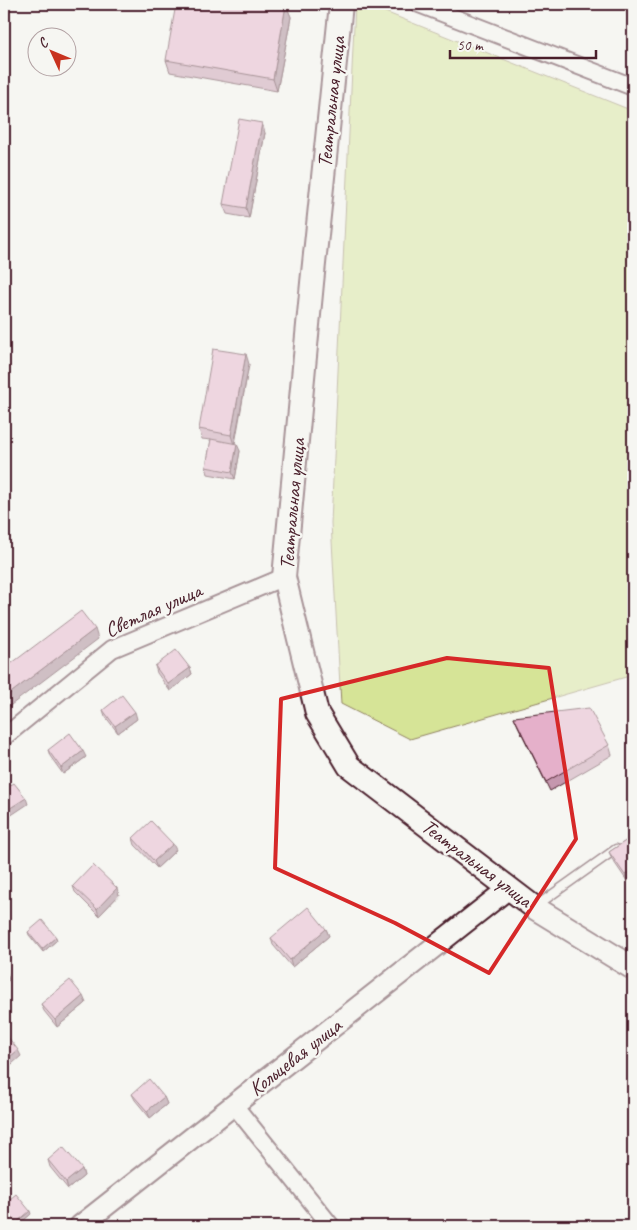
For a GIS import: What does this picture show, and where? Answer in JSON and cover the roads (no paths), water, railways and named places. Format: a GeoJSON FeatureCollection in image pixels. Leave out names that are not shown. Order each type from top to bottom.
{"type":"FeatureCollection","features":[{"type":"Feature","properties":{"kind":"main road","name":"Театральная улица"},"geometry":{"type":"LineString","coordinates":[[341,4],[284,577],[317,713],[350,766],[535,908],[633,968]]}},
{"type":"Feature","properties":{"kind":"street"},"geometry":{"type":"LineString","coordinates":[[418,4],[633,87]]}},
{"type":"Feature","properties":{"kind":"street","name":"Светлая улица"},"geometry":{"type":"LineString","coordinates":[[4,737],[112,649],[284,577]]}},
{"type":"Feature","properties":{"kind":"street","name":"Кольцевая улица"},"geometry":{"type":"LineString","coordinates":[[80,1226],[509,888]]}},
{"type":"Feature","properties":{"kind":"street"},"geometry":{"type":"LineString","coordinates":[[234,1105],[331,1226]]}},
{"type":"Feature","properties":{"kind":"lane"},"geometry":{"type":"LineString","coordinates":[[535,908],[626,842]]}}]}
